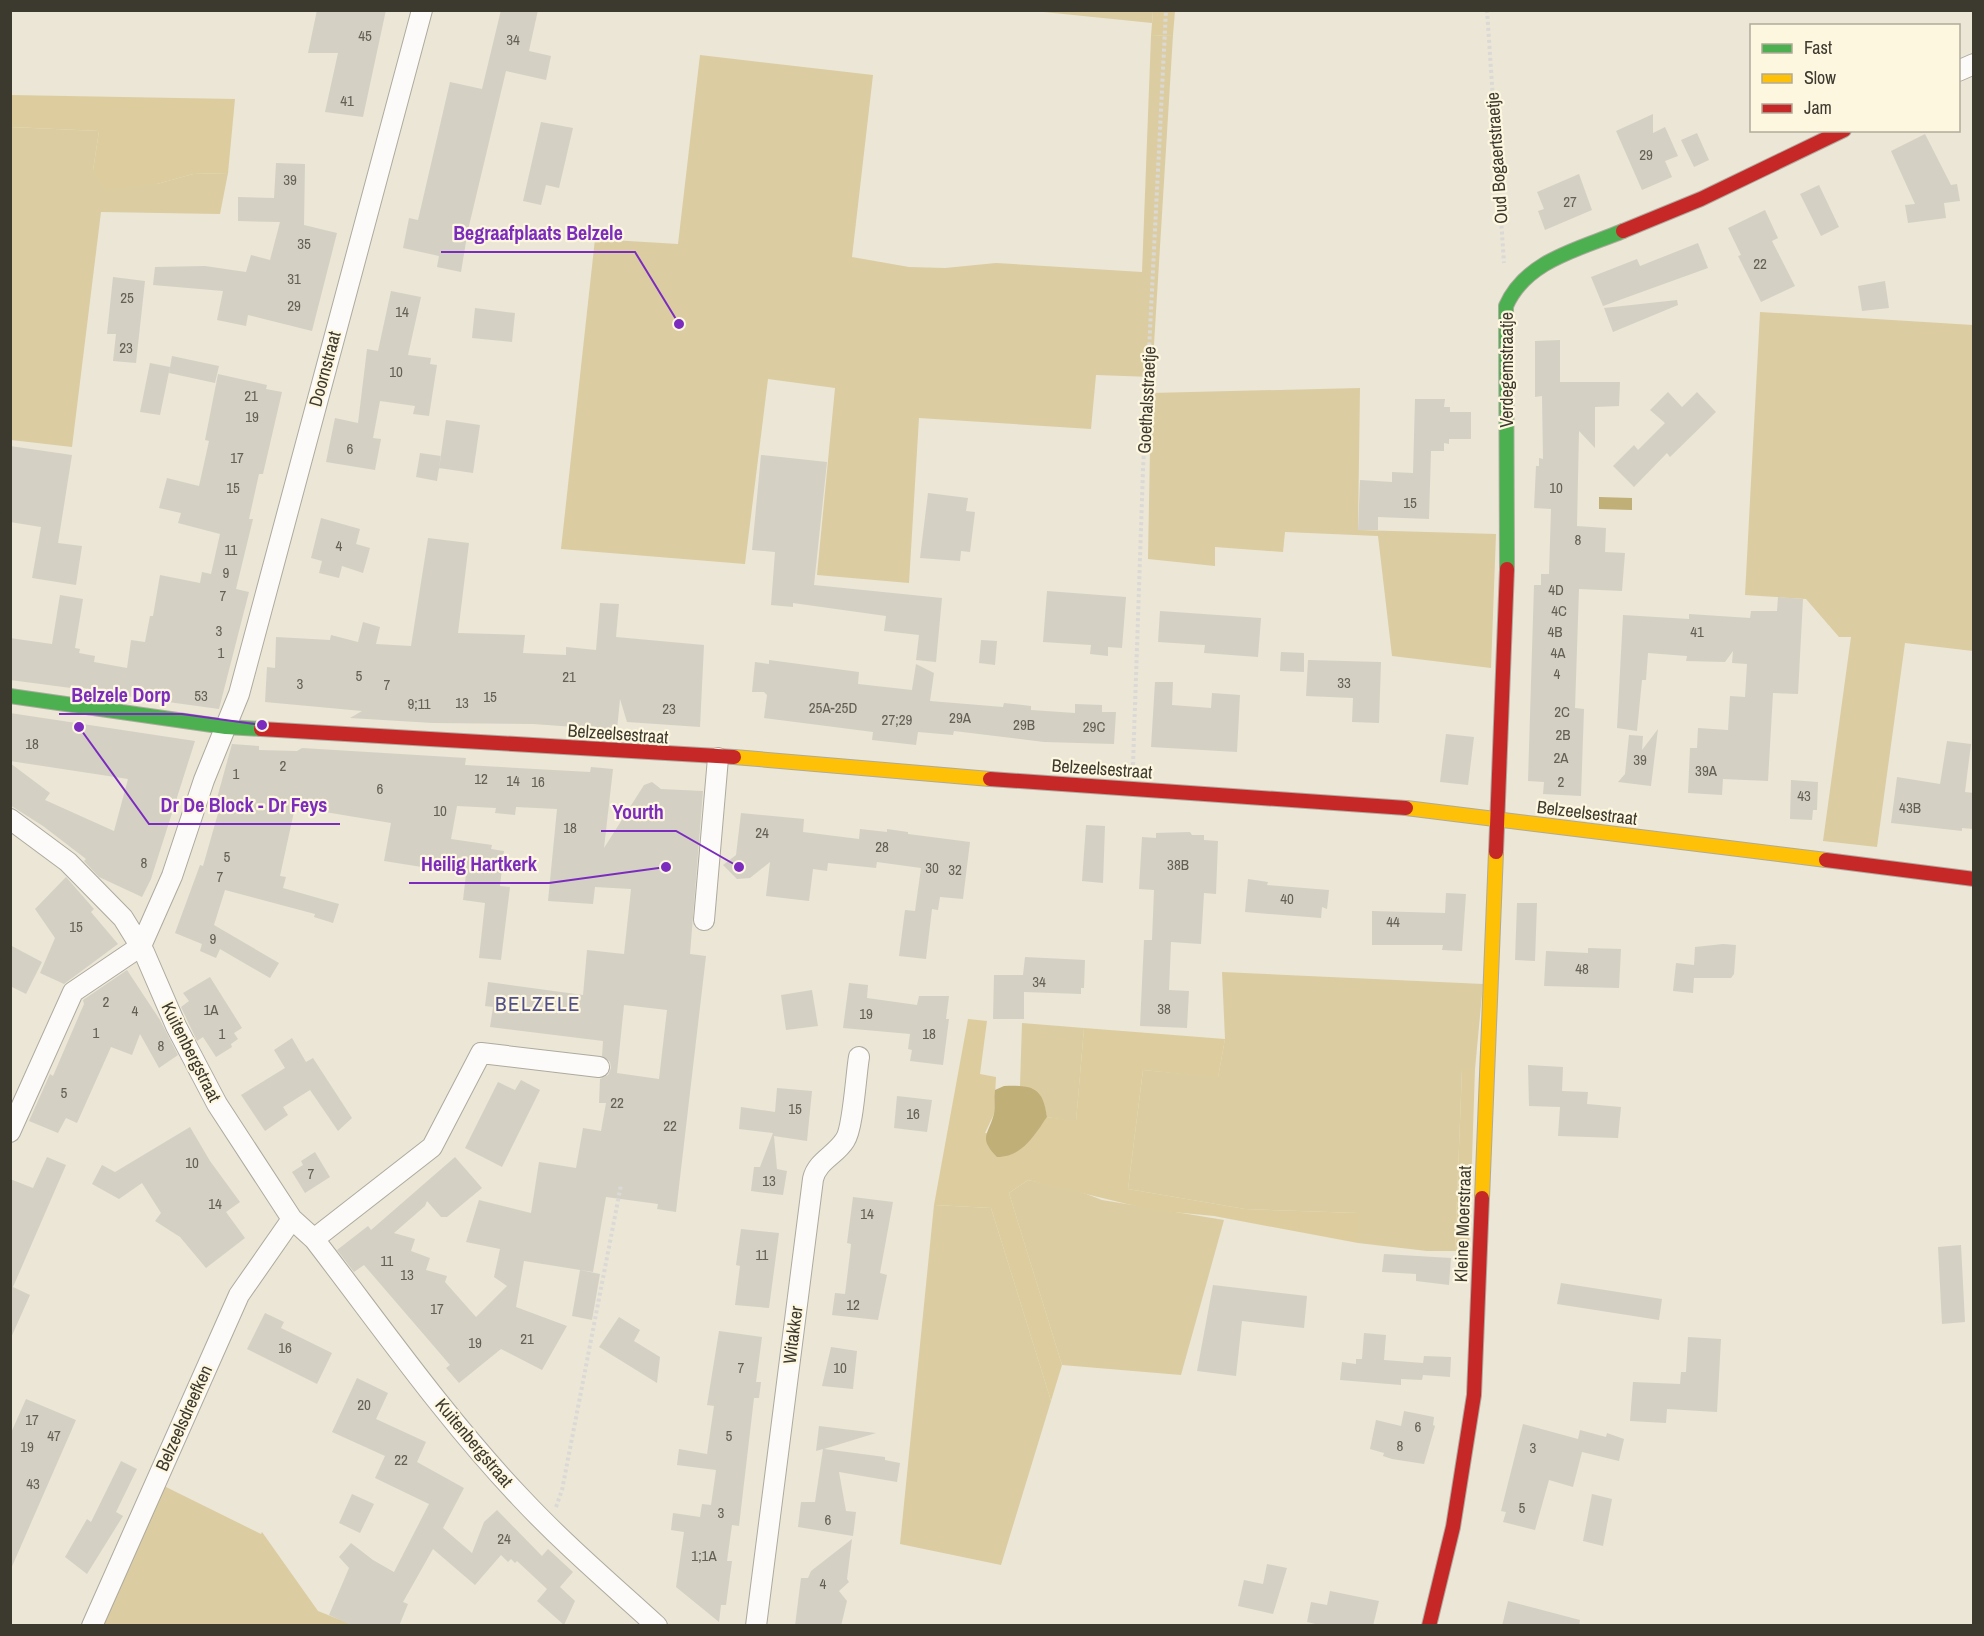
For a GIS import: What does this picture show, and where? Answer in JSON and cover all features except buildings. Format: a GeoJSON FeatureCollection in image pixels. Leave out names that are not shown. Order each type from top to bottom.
{"type":"FeatureCollection","features":[{"type":"Feature","properties":{"kind":"street","name":"Doornstraat"},"geometry":{"type":"LineString","coordinates":[[141,946],[172,876],[204,780],[239,694],[422,10]]}},
{"type":"Feature","properties":{"kind":"street"},"geometry":{"type":"LineString","coordinates":[[1960,71],[1974,64]]}},
{"type":"Feature","properties":{"kind":"street","name":"Verdegemstraatje"},"geometry":{"type":"LineString","coordinates":[[1497,820],[1507,567],[1506,306],[1513,289],[1534,269],[1550,261],[1701,199],[1840,132]]}},
{"type":"Feature","properties":{"kind":"street","name":"Belzeelsestraat"},"geometry":{"type":"LineString","coordinates":[[10,696],[226,727],[812,762],[863,770],[1413,807],[1497,820],[1974,879]]}},
{"type":"Feature","properties":{"kind":"street"},"geometry":{"type":"LineString","coordinates":[[704,920],[718,758]]}},
{"type":"Feature","properties":{"kind":"street","name":"Kuitenbergstraat"},"geometry":{"type":"LineString","coordinates":[[10,819],[68,862],[110,903],[141,946],[176,1026],[217,1104],[292,1219],[314,1239],[434,1396],[504,1480],[549,1527],[657,1626]]}},
{"type":"Feature","properties":{"kind":"street","name":"Kleine Moerstraat"},"geometry":{"type":"LineString","coordinates":[[1429,1626],[1453,1527],[1474,1395],[1497,820]]}},
{"type":"Feature","properties":{"kind":"street"},"geometry":{"type":"LineString","coordinates":[[10,1132],[73,992],[141,946]]}},
{"type":"Feature","properties":{"kind":"street"},"geometry":{"type":"LineString","coordinates":[[314,1239],[432,1147],[481,1053],[599,1067]]}},
{"type":"Feature","properties":{"kind":"street","name":"Witakker"},"geometry":{"type":"LineString","coordinates":[[756,1626],[813,1179],[816,1169],[848,1137],[859,1057]]}},
{"type":"Feature","properties":{"kind":"street","name":"Belzeelsdreefken"},"geometry":{"type":"LineString","coordinates":[[92,1626],[239,1295],[292,1219]]}},
{"type":"Feature","properties":{"kind":"path","name":"Oud Bogaertstraetje"},"geometry":{"type":"LineString","coordinates":[[1487,10],[1504,271]]}},
{"type":"Feature","properties":{"kind":"path","name":"Goethalsstraetje"},"geometry":{"type":"LineString","coordinates":[[1132,789],[1143,470],[1166,13]]}},
{"type":"Feature","properties":{"kind":"path"},"geometry":{"type":"LineString","coordinates":[[549,1527],[562,1490],[621,1185]]}},
{"type":"Feature","properties":{"kind":"shaded area"},"geometry":{"type":"Polygon","coordinates":[[[1034,11],[1153,11],[1152,23],[1034,11]]]}},
{"type":"Feature","properties":{"kind":"shaded area"},"geometry":{"type":"Polygon","coordinates":[[[1153,11],[1175,11],[1173,35],[1151,36],[1153,11]]]}},
{"type":"Feature","properties":{"kind":"shaded area"},"geometry":{"type":"Polygon","coordinates":[[[1173,35],[1152,377],[1096,375],[1091,429],[919,418],[909,583],[817,575],[835,388],[768,379],[745,564],[561,549],[595,239],[678,244],[700,55],[873,75],[852,257],[909,267],[945,268],[996,263],[1142,272],[1151,36],[1173,35]]]}},
{"type":"Feature","properties":{"kind":"shaded area"},"geometry":{"type":"Polygon","coordinates":[[[11,95],[235,99],[228,173],[193,174],[157,184],[105,190],[93,170],[99,131],[11,127],[11,95]]]}},
{"type":"Feature","properties":{"kind":"shaded area"},"geometry":{"type":"Polygon","coordinates":[[[10,127],[99,131],[93,170],[157,184],[193,174],[228,173],[220,214],[101,212],[72,447],[11,440],[10,127]]]}},
{"type":"Feature","properties":{"kind":"shaded area"},"geometry":{"type":"Polygon","coordinates":[[[1760,312],[1973,325],[1973,651],[1905,643],[1877,847],[1823,841],[1851,637],[1839,637],[1806,599],[1745,595],[1760,312]]]}},
{"type":"Feature","properties":{"kind":"shaded area"},"geometry":{"type":"Polygon","coordinates":[[[1360,388],[1358,530],[1496,534],[1491,668],[1392,656],[1378,536],[1285,532],[1283,552],[1215,547],[1215,566],[1148,559],[1151,393],[1360,388]]]}},
{"type":"Feature","properties":{"kind":"shaded area"},"geometry":{"type":"Polygon","coordinates":[[[1599,497],[1632,498],[1632,510],[1599,509],[1599,497]]]}},
{"type":"Feature","properties":{"kind":"shaded area"},"geometry":{"type":"Polygon","coordinates":[[[1222,972],[1483,984],[1475,1069],[1462,1069],[1455,1251],[1427,1251],[1358,1243],[1358,1213],[1245,1209],[1128,1189],[1143,1070],[1218,1077],[1225,1039],[1222,972]]]}},
{"type":"Feature","properties":{"kind":"shaded area"},"geometry":{"type":"Polygon","coordinates":[[[968,1019],[987,1021],[980,1074],[996,1077],[994,1114],[985,1133],[1034,1135],[1047,1117],[1076,1121],[1084,1028],[1225,1039],[1218,1078],[1143,1070],[1128,1189],[1245,1209],[1359,1213],[1358,1243],[1214,1216],[1152,1210],[1028,1180],[1009,1193],[1062,1365],[1051,1401],[991,1208],[934,1205],[968,1019]]]}},
{"type":"Feature","properties":{"kind":"shaded area"},"geometry":{"type":"Polygon","coordinates":[[[1022,1023],[1084,1028],[1076,1122],[1047,1117],[1040,1096],[1020,1086],[1022,1023]]]}},
{"type":"Feature","properties":{"kind":"shaded area"},"geometry":{"type":"Polygon","coordinates":[[[1462,1069],[1475,1069],[1469,1250],[1455,1251],[1462,1069]]]}},
{"type":"Feature","properties":{"kind":"shaded area"},"geometry":{"type":"Polygon","coordinates":[[[1004,1086],[1022,1086],[1034,1090],[1043,1099],[1047,1117],[1032,1138],[1020,1149],[1006,1156],[997,1157],[988,1145],[986,1136],[994,1114],[995,1090],[1004,1086]]]}},
{"type":"Feature","properties":{"kind":"shaded area"},"geometry":{"type":"Polygon","coordinates":[[[1028,1180],[1076,1190],[1102,1200],[1224,1220],[1181,1375],[1062,1365],[1009,1193],[1028,1180]]]}},
{"type":"Feature","properties":{"kind":"shaded area"},"geometry":{"type":"Polygon","coordinates":[[[934,1205],[991,1208],[1051,1401],[1001,1565],[900,1544],[934,1205]]]}},
{"type":"Feature","properties":{"kind":"shaded area"},"geometry":{"type":"Polygon","coordinates":[[[164,1486],[261,1534],[262,1532],[318,1611],[353,1625],[102,1626],[164,1486]]]}},
{"type":"Feature","properties":{"kind":"traffic: fast"},"geometry":{"type":"LineString","coordinates":[[1507,569],[1506,306],[1515,290],[1540,267],[1572,251],[1623,231]]}},
{"type":"Feature","properties":{"kind":"traffic: fast"},"geometry":{"type":"LineString","coordinates":[[10,696],[226,727],[261,729]]}},
{"type":"Feature","properties":{"kind":"traffic: slow"},"geometry":{"type":"LineString","coordinates":[[734,757],[990,779]]}},
{"type":"Feature","properties":{"kind":"traffic: slow"},"geometry":{"type":"LineString","coordinates":[[1406,808],[1826,860]]}},
{"type":"Feature","properties":{"kind":"traffic: slow"},"geometry":{"type":"LineString","coordinates":[[1482,1198],[1496,852]]}},
{"type":"Feature","properties":{"kind":"traffic: jam"},"geometry":{"type":"LineString","coordinates":[[1623,231],[1701,199],[1840,132]]}},
{"type":"Feature","properties":{"kind":"traffic: jam"},"geometry":{"type":"LineString","coordinates":[[1496,852],[1507,569]]}},
{"type":"Feature","properties":{"kind":"traffic: jam"},"geometry":{"type":"LineString","coordinates":[[261,729],[734,757]]}},
{"type":"Feature","properties":{"kind":"traffic: jam"},"geometry":{"type":"LineString","coordinates":[[990,779],[1406,808]]}},
{"type":"Feature","properties":{"kind":"traffic: jam"},"geometry":{"type":"LineString","coordinates":[[1826,860],[1974,879]]}},
{"type":"Feature","properties":{"kind":"traffic: jam"},"geometry":{"type":"LineString","coordinates":[[1429,1626],[1453,1527],[1474,1395],[1482,1198]]}},
{"type":"Feature","properties":{"kind":"place","name":"Begraafplaats Belzele"},"geometry":{"type":"Point","coordinates":[679,324]}},
{"type":"Feature","properties":{"kind":"place","name":"Belzele Dorp"},"geometry":{"type":"Point","coordinates":[262,725]}},
{"type":"Feature","properties":{"kind":"place","name":"Dr De Block - Dr Feys"},"geometry":{"type":"Point","coordinates":[79,727]}},
{"type":"Feature","properties":{"kind":"place","name":"Heilig Hartkerk"},"geometry":{"type":"Point","coordinates":[666,867]}},
{"type":"Feature","properties":{"kind":"place","name":"Yourth"},"geometry":{"type":"Point","coordinates":[739,867]}},
{"type":"Feature","properties":{"kind":"district","name":"BELZELE"},"geometry":{"type":"Point","coordinates":[538,1004]}}]}
